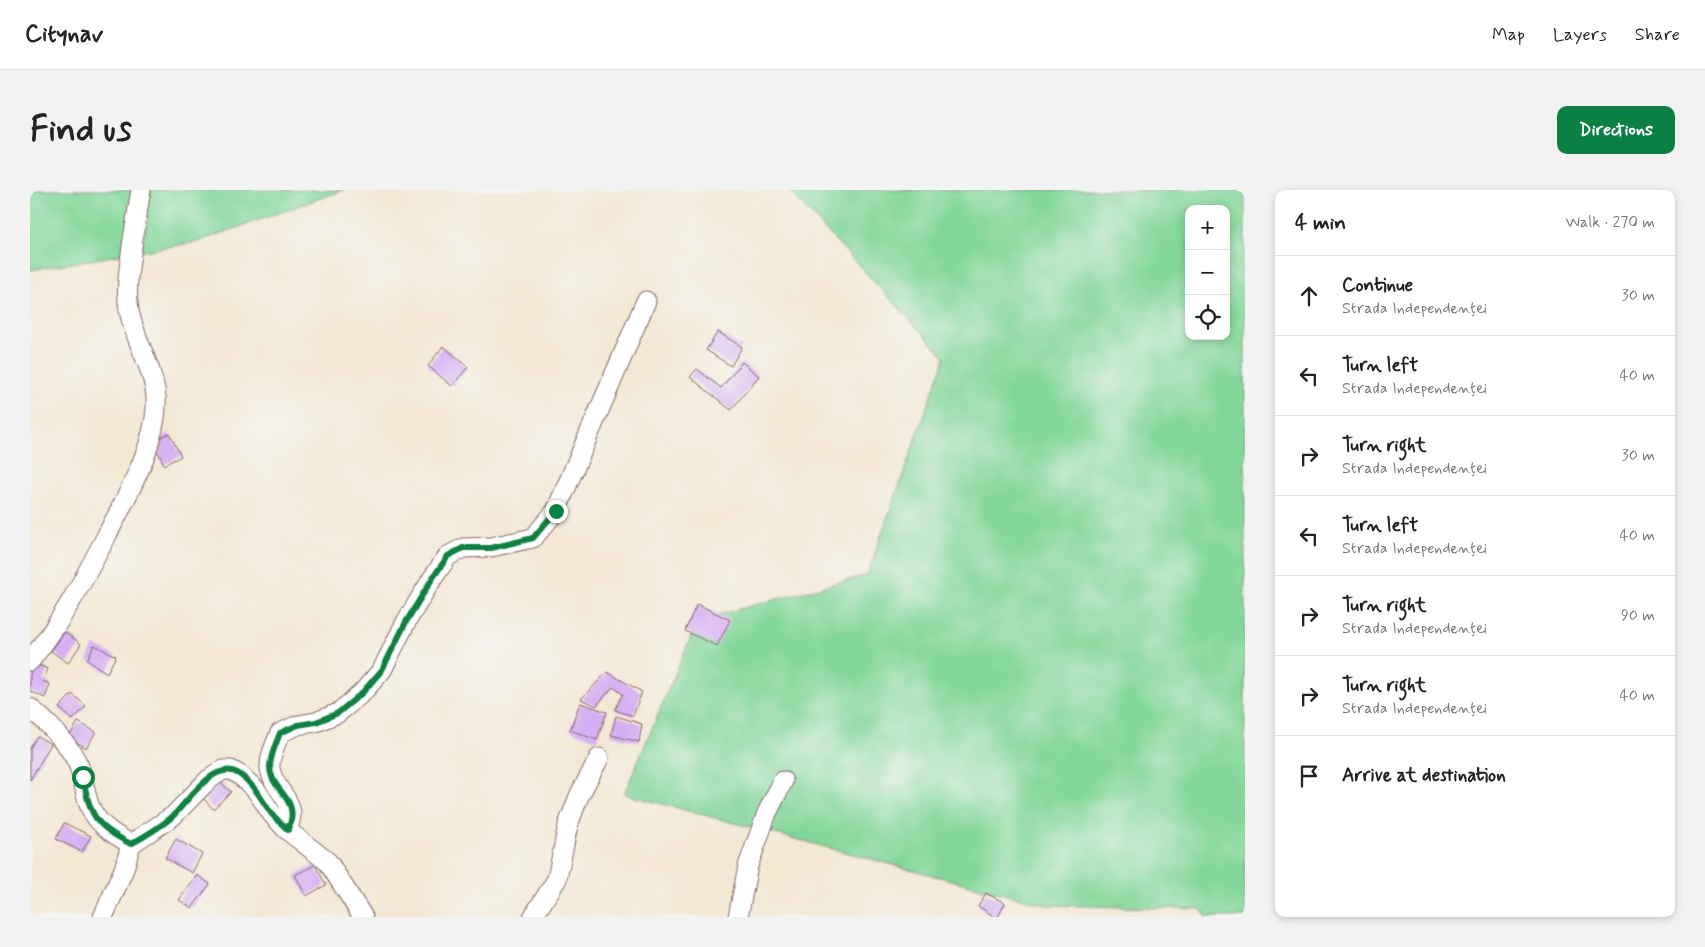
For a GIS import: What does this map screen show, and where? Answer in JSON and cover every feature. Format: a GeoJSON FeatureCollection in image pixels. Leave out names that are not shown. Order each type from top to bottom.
{"type":"FeatureCollection","features":[{"type":"Feature","properties":{"kind":"street"},"geometry":{"type":"LineString","coordinates":[[30,662],[56,626],[122,506],[142,461],[153,428],[156,412],[156,395],[129,310],[128,279],[141,190]]}},
{"type":"Feature","properties":{"kind":"street"},"geometry":{"type":"LineString","coordinates":[[288,830],[292,821],[291,807],[284,794],[273,781],[270,766],[280,733],[298,725],[316,722],[338,713],[362,693],[382,670],[406,622],[448,556],[463,548],[491,548],[533,538],[544,526],[556,511],[646,301]]}},
{"type":"Feature","properties":{"kind":"street"},"geometry":{"type":"LineString","coordinates":[[30,708],[43,719],[72,753],[83,777],[87,799],[93,815],[105,828],[131,844]]}},
{"type":"Feature","properties":{"kind":"street"},"geometry":{"type":"LineString","coordinates":[[533,917],[557,879],[568,825],[579,796],[599,758]]}},
{"type":"Feature","properties":{"kind":"street"},"geometry":{"type":"LineString","coordinates":[[103,917],[124,870],[131,844],[173,816],[208,780],[223,770],[231,770],[240,775],[256,790],[272,814],[288,830],[328,862],[363,917]]}},
{"type":"Feature","properties":{"kind":"street"},"geometry":{"type":"LineString","coordinates":[[738,917],[748,866],[767,813],[783,781]]}},
{"type":"Feature","properties":{"kind":"green space"},"geometry":{"type":"Polygon","coordinates":[[[30,190],[344,190],[197,242],[30,270],[30,190]]]}},
{"type":"Feature","properties":{"kind":"green space"},"geometry":{"type":"Polygon","coordinates":[[[788,190],[1245,190],[1245,917],[1207,917],[1201,909],[1046,905],[624,794],[698,620],[867,575],[945,357],[788,190]]]}},
{"type":"Feature","properties":{"kind":"building"},"geometry":{"type":"Polygon","coordinates":[[[718,332],[742,347],[731,366],[706,350],[718,332]]]}},
{"type":"Feature","properties":{"kind":"building"},"geometry":{"type":"Polygon","coordinates":[[[443,346],[468,367],[452,386],[428,366],[443,346]]]}},
{"type":"Feature","properties":{"kind":"building"},"geometry":{"type":"Polygon","coordinates":[[[742,362],[759,376],[731,410],[690,377],[697,369],[721,388],[742,362]]]}},
{"type":"Feature","properties":{"kind":"building"},"geometry":{"type":"Polygon","coordinates":[[[169,433],[181,456],[164,465],[153,441],[169,433]]]}},
{"type":"Feature","properties":{"kind":"building"},"geometry":{"type":"Polygon","coordinates":[[[697,604],[730,620],[717,646],[685,631],[697,604]]]}},
{"type":"Feature","properties":{"kind":"building"},"geometry":{"type":"Polygon","coordinates":[[[65,632],[81,644],[68,663],[51,651],[65,632]]]}},
{"type":"Feature","properties":{"kind":"building"},"geometry":{"type":"Polygon","coordinates":[[[94,645],[116,656],[107,673],[87,660],[94,645]]]}},
{"type":"Feature","properties":{"kind":"building"},"geometry":{"type":"Polygon","coordinates":[[[35,664],[48,669],[43,681],[50,684],[45,698],[30,691],[30,675],[35,664]]]}},
{"type":"Feature","properties":{"kind":"building"},"geometry":{"type":"Polygon","coordinates":[[[607,672],[642,692],[633,716],[615,710],[623,694],[613,687],[596,706],[581,699],[607,672]]]}},
{"type":"Feature","properties":{"kind":"building"},"geometry":{"type":"Polygon","coordinates":[[[72,694],[86,706],[73,720],[59,708],[72,694]]]}},
{"type":"Feature","properties":{"kind":"building"},"geometry":{"type":"Polygon","coordinates":[[[580,703],[607,712],[597,740],[570,730],[580,703]]]}},
{"type":"Feature","properties":{"kind":"building"},"geometry":{"type":"Polygon","coordinates":[[[616,716],[642,724],[639,742],[611,735],[616,716]]]}},
{"type":"Feature","properties":{"kind":"building"},"geometry":{"type":"Polygon","coordinates":[[[78,722],[96,732],[86,748],[69,737],[78,722]]]}},
{"type":"Feature","properties":{"kind":"building"},"geometry":{"type":"Polygon","coordinates":[[[37,736],[51,744],[30,780],[30,748],[37,736]]]}},
{"type":"Feature","properties":{"kind":"building"},"geometry":{"type":"Polygon","coordinates":[[[219,781],[231,792],[213,809],[202,797],[219,781]]]}},
{"type":"Feature","properties":{"kind":"building"},"geometry":{"type":"Polygon","coordinates":[[[64,823],[91,836],[82,852],[56,839],[64,823]]]}},
{"type":"Feature","properties":{"kind":"building"},"geometry":{"type":"Polygon","coordinates":[[[176,839],[202,854],[192,873],[165,858],[176,839]]]}},
{"type":"Feature","properties":{"kind":"building"},"geometry":{"type":"Polygon","coordinates":[[[315,865],[326,885],[306,896],[295,875],[315,865]]]}},
{"type":"Feature","properties":{"kind":"building"},"geometry":{"type":"Polygon","coordinates":[[[197,875],[210,884],[192,908],[179,900],[197,875]]]}},
{"type":"Feature","properties":{"kind":"building"},"geometry":{"type":"Polygon","coordinates":[[[986,893],[1005,903],[998,917],[978,906],[986,893]]]}},
{"type":"Feature","properties":{"kind":"route"},"geometry":{"type":"LineString","coordinates":[[83,777],[87,799],[93,815],[105,828],[131,844],[173,816],[208,780],[223,770],[231,770],[240,775],[256,790],[272,814],[288,830],[292,821],[291,807],[284,794],[273,781],[270,766],[280,733],[298,725],[316,722],[338,713],[362,693],[382,670],[406,622],[448,556],[463,548],[491,548],[533,538],[556,511]]}}]}
